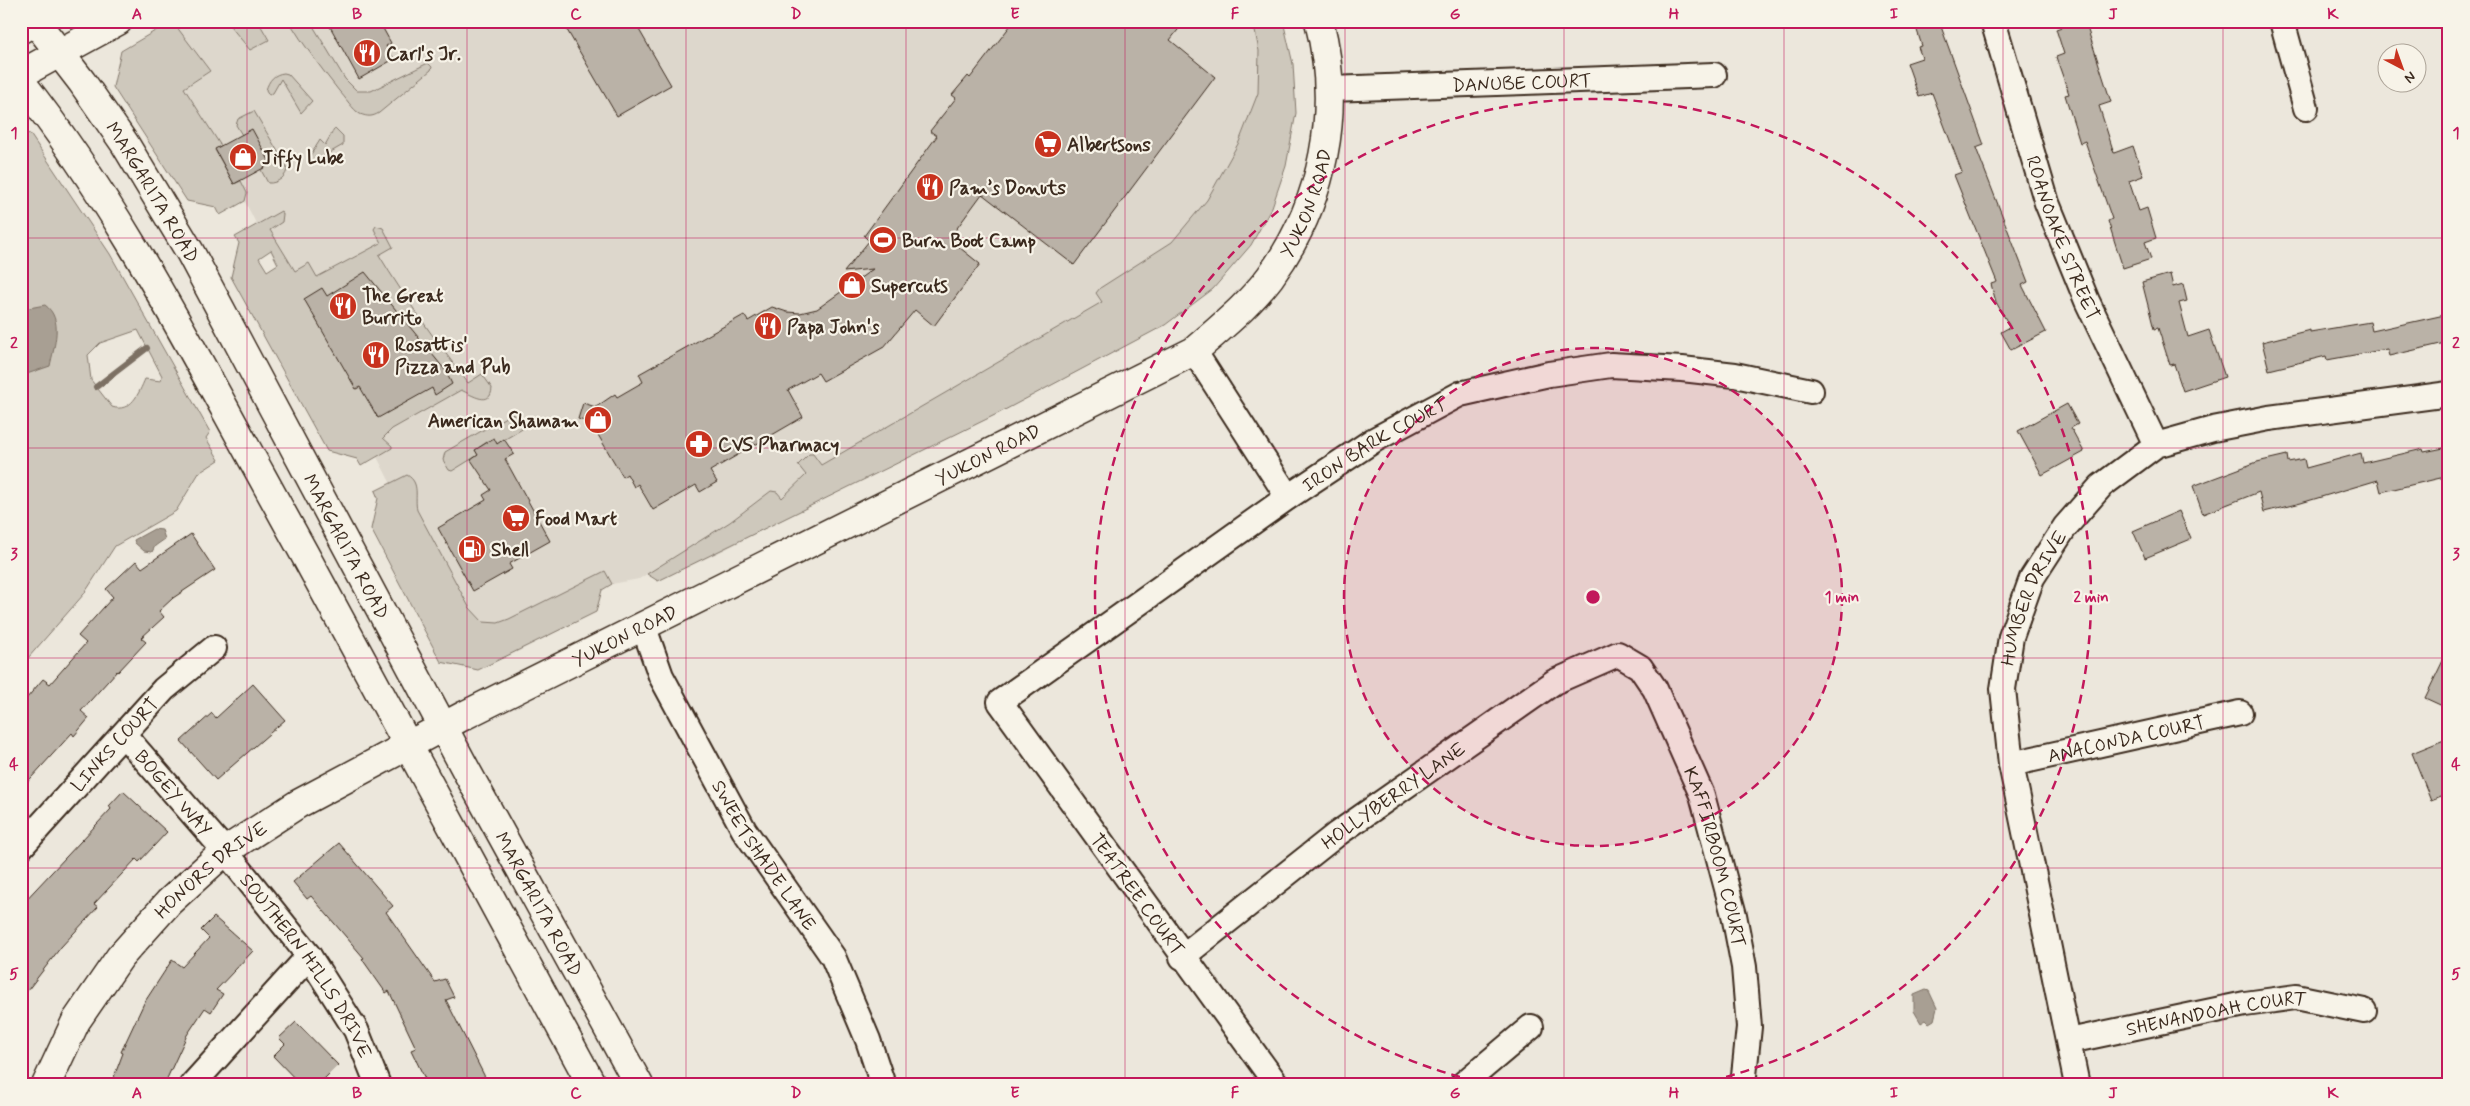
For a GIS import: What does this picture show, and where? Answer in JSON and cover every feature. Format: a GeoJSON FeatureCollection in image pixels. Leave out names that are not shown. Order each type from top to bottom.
{"type":"FeatureCollection","features":[{"type":"Feature","properties":{"kind":"main road"},"geometry":{"type":"LineString","coordinates":[[21,29],[35,21]]}},
{"type":"Feature","properties":{"kind":"main road","name":"MARGARITA ROAD"},"geometry":{"type":"LineString","coordinates":[[35,21],[126,144],[190,252],[585,989],[639,1085]]}},
{"type":"Feature","properties":{"kind":"main road"},"geometry":{"type":"LineString","coordinates":[[21,74],[118,21]]}},
{"type":"Feature","properties":{"kind":"main road","name":"YUKON ROAD"},"geometry":{"type":"LineString","coordinates":[[444,726],[1194,351],[1241,310],[1270,278],[1295,237],[1314,194],[1325,153],[1330,89],[1327,49],[1319,21]]}},
{"type":"Feature","properties":{"kind":"main road","name":"MARGARITA ROAD"},"geometry":{"type":"LineString","coordinates":[[21,82],[92,178],[130,238],[409,746],[592,1085]]}},
{"type":"Feature","properties":{"kind":"main road","name":"HONORS DRIVE"},"geometry":{"type":"LineString","coordinates":[[46,1085],[76,1021],[120,957],[169,902],[225,851],[298,804],[444,726]]}},
{"type":"Feature","properties":{"kind":"street","name":"ROANOAKE STREET"},"geometry":{"type":"LineString","coordinates":[[1992,21],[2047,202],[2087,301],[2156,445]]}},
{"type":"Feature","properties":{"kind":"street"},"geometry":{"type":"LineString","coordinates":[[2282,21],[2306,108]]}},
{"type":"Feature","properties":{"kind":"street","name":"DANUBE COURT"},"geometry":{"type":"LineString","coordinates":[[1330,89],[1714,75]]}},
{"type":"Feature","properties":{"kind":"street"},"geometry":{"type":"LineString","coordinates":[[1194,351],[1288,497]]}},
{"type":"Feature","properties":{"kind":"street","name":"IRON BARK COURT"},"geometry":{"type":"LineString","coordinates":[[1000,702],[1288,497],[1374,440],[1460,394],[1549,374],[1611,365],[1682,369],[1735,375],[1811,392]]}},
{"type":"Feature","properties":{"kind":"street","name":"HUMBER DRIVE"},"geometry":{"type":"LineString","coordinates":[[2078,1085],[2011,764],[2003,689],[2010,637],[2032,578],[2065,527],[2101,486],[2156,445],[2213,428],[2269,418],[2449,394]]}},
{"type":"Feature","properties":{"kind":"street","name":"SWEETSHADE LANE"},"geometry":{"type":"LineString","coordinates":[[644,625],[661,676],[744,830],[834,957],[868,1040],[882,1085]]}},
{"type":"Feature","properties":{"kind":"street","name":"LINKS COURT"},"geometry":{"type":"LineString","coordinates":[[21,848],[164,688],[214,648]]}},
{"type":"Feature","properties":{"kind":"street","name":"HOLLYBERRY LANE"},"geometry":{"type":"LineString","coordinates":[[1182,957],[1337,834],[1554,682],[1618,654]]}},
{"type":"Feature","properties":{"kind":"street","name":"KAFFIRBOOM COURT"},"geometry":{"type":"LineString","coordinates":[[1618,654],[1640,667],[1654,689],[1702,795],[1734,915],[1744,967],[1749,1027],[1743,1085]]}},
{"type":"Feature","properties":{"kind":"street","name":"TEATREE COURT"},"geometry":{"type":"LineString","coordinates":[[1000,702],[1182,957],[1277,1085]]}},
{"type":"Feature","properties":{"kind":"street","name":"ANACONDA COURT"},"geometry":{"type":"LineString","coordinates":[[2011,764],[2240,713]]}},
{"type":"Feature","properties":{"kind":"street","name":"BOGEY WAY"},"geometry":{"type":"LineString","coordinates":[[124,735],[225,851]]}},
{"type":"Feature","properties":{"kind":"street","name":"SOUTHERN HILLS DRIVE"},"geometry":{"type":"LineString","coordinates":[[225,851],[308,956],[356,1030],[378,1085]]}},
{"type":"Feature","properties":{"kind":"street"},"geometry":{"type":"LineString","coordinates":[[192,1085],[308,956]]}},
{"type":"Feature","properties":{"kind":"street","name":"SHENANDOAH COURT"},"geometry":{"type":"LineString","coordinates":[[2069,1041],[2245,1004],[2296,997],[2364,1011]]}},
{"type":"Feature","properties":{"kind":"street"},"geometry":{"type":"LineString","coordinates":[[1462,1085],[1531,1027]]}},
{"type":"Feature","properties":{"kind":"shaded area"},"geometry":{"type":"Polygon","coordinates":[[[172,21],[183,21],[176,26],[210,71],[184,88],[221,146],[215,150],[234,184],[241,181],[247,193],[245,201],[220,215],[216,207],[187,201],[113,87],[121,51],[172,21]]]}},
{"type":"Feature","properties":{"kind":"shaded area"},"geometry":{"type":"Polygon","coordinates":[[[183,21],[226,21],[250,50],[269,40],[258,21],[1283,21],[1293,64],[1296,113],[1286,166],[1272,207],[1251,245],[1213,289],[1165,325],[999,413],[658,581],[647,574],[639,579],[612,584],[602,590],[596,612],[503,659],[489,654],[391,484],[243,198],[213,168],[184,88],[210,71],[175,26],[183,21]]]}},
{"type":"Feature","properties":{"kind":"shaded area"},"geometry":{"type":"Polygon","coordinates":[[[226,21],[258,21],[269,40],[250,50],[226,21]]]}},
{"type":"Feature","properties":{"kind":"shaded area"},"geometry":{"type":"Polygon","coordinates":[[[289,21],[310,21],[345,79],[357,91],[371,91],[428,63],[432,67],[431,70],[379,113],[372,116],[360,114],[339,91],[289,21]]]}},
{"type":"Feature","properties":{"kind":"shaded area"},"geometry":{"type":"Polygon","coordinates":[[[1253,21],[1283,21],[1293,64],[1296,113],[1286,166],[1272,207],[1251,245],[1213,289],[1165,325],[999,413],[658,581],[647,574],[730,522],[771,491],[777,492],[782,498],[806,475],[798,465],[809,454],[813,454],[821,465],[1102,302],[1096,293],[1100,288],[1172,242],[1207,200],[1239,142],[1258,93],[1259,51],[1253,21]]]}},
{"type":"Feature","properties":{"kind":"shaded area"},"geometry":{"type":"Polygon","coordinates":[[[284,73],[288,74],[312,101],[301,113],[281,79],[273,93],[269,95],[266,90],[272,78],[284,73]]]}},
{"type":"Feature","properties":{"kind":"shaded area"},"geometry":{"type":"Polygon","coordinates":[[[254,111],[287,167],[284,176],[275,182],[268,183],[261,170],[271,164],[242,135],[236,125],[238,119],[254,111]]]}},
{"type":"Feature","properties":{"kind":"shaded area"},"geometry":{"type":"Polygon","coordinates":[[[335,128],[343,136],[343,145],[315,161],[310,160],[310,156],[320,140],[325,145],[335,128]]]}},
{"type":"Feature","properties":{"kind":"shaded area"},"geometry":{"type":"Polygon","coordinates":[[[21,132],[30,134],[110,254],[210,432],[206,438],[219,460],[199,473],[176,511],[115,546],[84,594],[21,666],[21,132]],[[138,330],[100,343],[88,355],[91,380],[112,407],[119,408],[129,404],[137,396],[145,379],[161,381],[162,376],[138,330]]]}},
{"type":"Feature","properties":{"kind":"shaded area"},"geometry":{"type":"Polygon","coordinates":[[[281,211],[283,214],[282,222],[270,230],[295,271],[309,263],[317,277],[381,243],[374,229],[376,226],[383,228],[393,247],[379,255],[400,288],[468,383],[482,374],[492,388],[491,394],[485,399],[475,397],[461,390],[392,429],[383,438],[392,448],[361,466],[357,459],[327,451],[231,277],[239,243],[235,237],[281,211]],[[271,250],[259,258],[267,271],[278,264],[271,250]]]}},
{"type":"Feature","properties":{"kind":"shaded area"},"geometry":{"type":"Polygon","coordinates":[[[45,305],[51,311],[56,325],[50,366],[21,376],[21,314],[29,308],[45,305]]]}},
{"type":"Feature","properties":{"kind":"shaded area"},"geometry":{"type":"Polygon","coordinates":[[[511,414],[517,416],[524,428],[497,444],[493,438],[475,450],[478,455],[452,471],[449,470],[443,460],[445,452],[511,414]]]}},
{"type":"Feature","properties":{"kind":"shaded area"},"geometry":{"type":"Polygon","coordinates":[[[407,475],[416,486],[417,510],[469,607],[483,622],[498,623],[509,619],[605,571],[612,584],[602,590],[596,612],[478,670],[441,662],[371,529],[378,498],[375,491],[407,475]]]}},
{"type":"Feature","properties":{"kind":"shaded area"},"geometry":{"type":"Polygon","coordinates":[[[154,529],[162,530],[165,539],[155,546],[152,552],[144,551],[134,540],[154,529]]]}},
{"type":"Feature","properties":{"kind":"shaded area"},"geometry":{"type":"Polygon","coordinates":[[[1926,990],[1929,991],[1937,1008],[1934,1020],[1929,1023],[1926,1020],[1921,1023],[1914,1011],[1914,995],[1926,990]]]}},
{"type":"Feature","properties":{"kind":"building","name":"Carl's Jr."},"geometry":{"type":"Polygon","coordinates":[[[327,21],[379,21],[391,43],[386,46],[394,59],[359,79],[327,21]]]}},
{"type":"Feature","properties":{"kind":"building"},"geometry":{"type":"Polygon","coordinates":[[[584,21],[634,21],[671,85],[617,116],[567,30],[584,21]]]}},
{"type":"Feature","properties":{"kind":"building"},"geometry":{"type":"Polygon","coordinates":[[[1014,21],[1185,21],[1170,40],[1215,77],[1074,265],[982,194],[949,239],[980,264],[934,326],[915,310],[884,347],[823,381],[818,373],[788,390],[803,417],[710,471],[717,482],[700,492],[696,485],[653,510],[638,484],[634,487],[627,474],[623,477],[591,423],[578,419],[583,403],[596,407],[615,394],[617,397],[643,382],[639,374],[744,315],[748,321],[772,307],[787,312],[800,313],[817,309],[873,269],[844,272],[869,241],[864,236],[937,136],[930,131],[956,98],[952,95],[968,76],[970,78],[1014,21]]]}},
{"type":"Feature","properties":{"kind":"building"},"geometry":{"type":"Polygon","coordinates":[[[1914,21],[1939,21],[1984,145],[1976,148],[2028,282],[2022,285],[2046,332],[2011,350],[2001,332],[2010,327],[1996,302],[1991,284],[1997,282],[1954,175],[1962,172],[1932,93],[1919,97],[1907,63],[1922,58],[1918,47],[1922,46],[1914,21]]]}},
{"type":"Feature","properties":{"kind":"building"},"geometry":{"type":"Polygon","coordinates":[[[2078,21],[2085,21],[2111,102],[2099,106],[2114,153],[2133,146],[2143,176],[2129,181],[2139,211],[2147,208],[2156,238],[2145,242],[2151,259],[2123,268],[2108,221],[2112,219],[2085,141],[2080,143],[2065,95],[2069,94],[2056,57],[2064,54],[2056,29],[2078,21]]]}},
{"type":"Feature","properties":{"kind":"building","name":"Jiffy Lube"},"geometry":{"type":"Polygon","coordinates":[[[252,129],[271,164],[234,184],[215,149],[252,129]]]}},
{"type":"Feature","properties":{"kind":"building","name":"Rosattis' Pizza and Pub"},"geometry":{"type":"Polygon","coordinates":[[[365,272],[445,370],[452,384],[435,395],[432,388],[378,418],[360,387],[356,389],[304,299],[322,288],[327,296],[365,272]]]}},
{"type":"Feature","properties":{"kind":"building"},"geometry":{"type":"Polygon","coordinates":[[[2170,274],[2173,287],[2183,284],[2187,301],[2179,303],[2188,337],[2209,330],[2225,377],[2183,391],[2174,364],[2170,365],[2158,328],[2154,329],[2142,282],[2170,274]]]}},
{"type":"Feature","properties":{"kind":"building"},"geometry":{"type":"Polygon","coordinates":[[[2449,314],[2449,342],[2389,356],[2387,349],[2327,360],[2326,356],[2269,370],[2262,342],[2310,330],[2310,332],[2370,322],[2372,331],[2449,314]]]}},
{"type":"Feature","properties":{"kind":"building"},"geometry":{"type":"Polygon","coordinates":[[[2067,404],[2078,424],[2071,428],[2084,452],[2042,475],[2018,431],[2067,404]]]}},
{"type":"Feature","properties":{"kind":"building"},"geometry":{"type":"Polygon","coordinates":[[[494,438],[497,444],[504,439],[514,454],[505,459],[550,541],[509,564],[512,569],[473,591],[438,528],[486,500],[483,495],[491,490],[471,460],[478,455],[475,450],[494,438]]]}},
{"type":"Feature","properties":{"kind":"building"},"geometry":{"type":"Polygon","coordinates":[[[2449,447],[2449,476],[2381,492],[2378,480],[2264,512],[2259,492],[2203,514],[2193,486],[2257,462],[2287,455],[2288,462],[2304,459],[2306,468],[2361,453],[2363,463],[2423,449],[2424,452],[2449,447]]]}},
{"type":"Feature","properties":{"kind":"building"},"geometry":{"type":"Polygon","coordinates":[[[2179,511],[2191,539],[2145,558],[2133,531],[2179,511]]]}},
{"type":"Feature","properties":{"kind":"building"},"geometry":{"type":"Polygon","coordinates":[[[191,534],[215,570],[173,598],[159,611],[164,617],[141,638],[146,642],[81,711],[89,718],[74,736],[72,733],[21,789],[21,705],[43,679],[50,684],[86,643],[78,636],[113,597],[106,589],[136,561],[142,568],[191,534]]]}},
{"type":"Feature","properties":{"kind":"building"},"geometry":{"type":"Polygon","coordinates":[[[2449,648],[2449,709],[2425,698],[2449,648]]]}},
{"type":"Feature","properties":{"kind":"building"},"geometry":{"type":"Polygon","coordinates":[[[253,684],[285,720],[216,780],[181,741],[212,713],[216,718],[253,684]]]}},
{"type":"Feature","properties":{"kind":"building"},"geometry":{"type":"Polygon","coordinates":[[[2449,738],[2449,793],[2431,800],[2412,753],[2449,738]]]}},
{"type":"Feature","properties":{"kind":"building"},"geometry":{"type":"Polygon","coordinates":[[[123,791],[167,832],[139,862],[136,859],[94,904],[98,907],[61,947],[21,999],[21,905],[111,809],[109,806],[123,791]]]}},
{"type":"Feature","properties":{"kind":"building"},"geometry":{"type":"Polygon","coordinates":[[[339,843],[393,906],[386,912],[435,982],[445,979],[454,997],[446,1000],[489,1085],[428,1085],[411,1050],[416,1048],[389,991],[386,993],[362,959],[364,958],[311,896],[307,899],[293,882],[339,843]]]}},
{"type":"Feature","properties":{"kind":"building"},"geometry":{"type":"Polygon","coordinates":[[[214,917],[253,951],[216,990],[223,994],[211,1012],[205,1008],[187,1035],[164,1085],[111,1085],[123,1053],[121,1052],[144,1003],[172,960],[182,967],[209,938],[201,930],[214,917]]]}},
{"type":"Feature","properties":{"kind":"building"},"geometry":{"type":"Polygon","coordinates":[[[296,1022],[338,1065],[318,1085],[301,1085],[273,1056],[285,1044],[279,1038],[296,1022]]]}},
{"type":"Feature","properties":{"kind":"waterway"},"geometry":{"type":"LineString","coordinates":[[96,387],[147,348]]}},
{"type":"Feature","properties":{"kind":"place","name":"Carl's Jr."},"geometry":{"type":"Point","coordinates":[367,53]}},
{"type":"Feature","properties":{"kind":"place","name":"Albertsons"},"geometry":{"type":"Point","coordinates":[1048,144]}},
{"type":"Feature","properties":{"kind":"place","name":"Jiffy Lube"},"geometry":{"type":"Point","coordinates":[243,157]}},
{"type":"Feature","properties":{"kind":"place","name":"Pam’s Donuts"},"geometry":{"type":"Point","coordinates":[930,187]}},
{"type":"Feature","properties":{"kind":"place","name":"Burn Boot Camp"},"geometry":{"type":"Point","coordinates":[883,240]}},
{"type":"Feature","properties":{"kind":"place","name":"Supercuts"},"geometry":{"type":"Point","coordinates":[852,285]}},
{"type":"Feature","properties":{"kind":"place","name":"The Great Burrito"},"geometry":{"type":"Point","coordinates":[343,306]}},
{"type":"Feature","properties":{"kind":"place","name":"Papa John's"},"geometry":{"type":"Point","coordinates":[768,326]}},
{"type":"Feature","properties":{"kind":"place","name":"Rosattis' Pizza and Pub"},"geometry":{"type":"Point","coordinates":[376,355]}},
{"type":"Feature","properties":{"kind":"place","name":"American Shamam"},"geometry":{"type":"Point","coordinates":[598,420]}},
{"type":"Feature","properties":{"kind":"place","name":"CVS Pharmacy"},"geometry":{"type":"Point","coordinates":[699,444]}},
{"type":"Feature","properties":{"kind":"place","name":"Food Mart"},"geometry":{"type":"Point","coordinates":[516,518]}},
{"type":"Feature","properties":{"kind":"place","name":"Shell"},"geometry":{"type":"Point","coordinates":[472,549]}}]}
